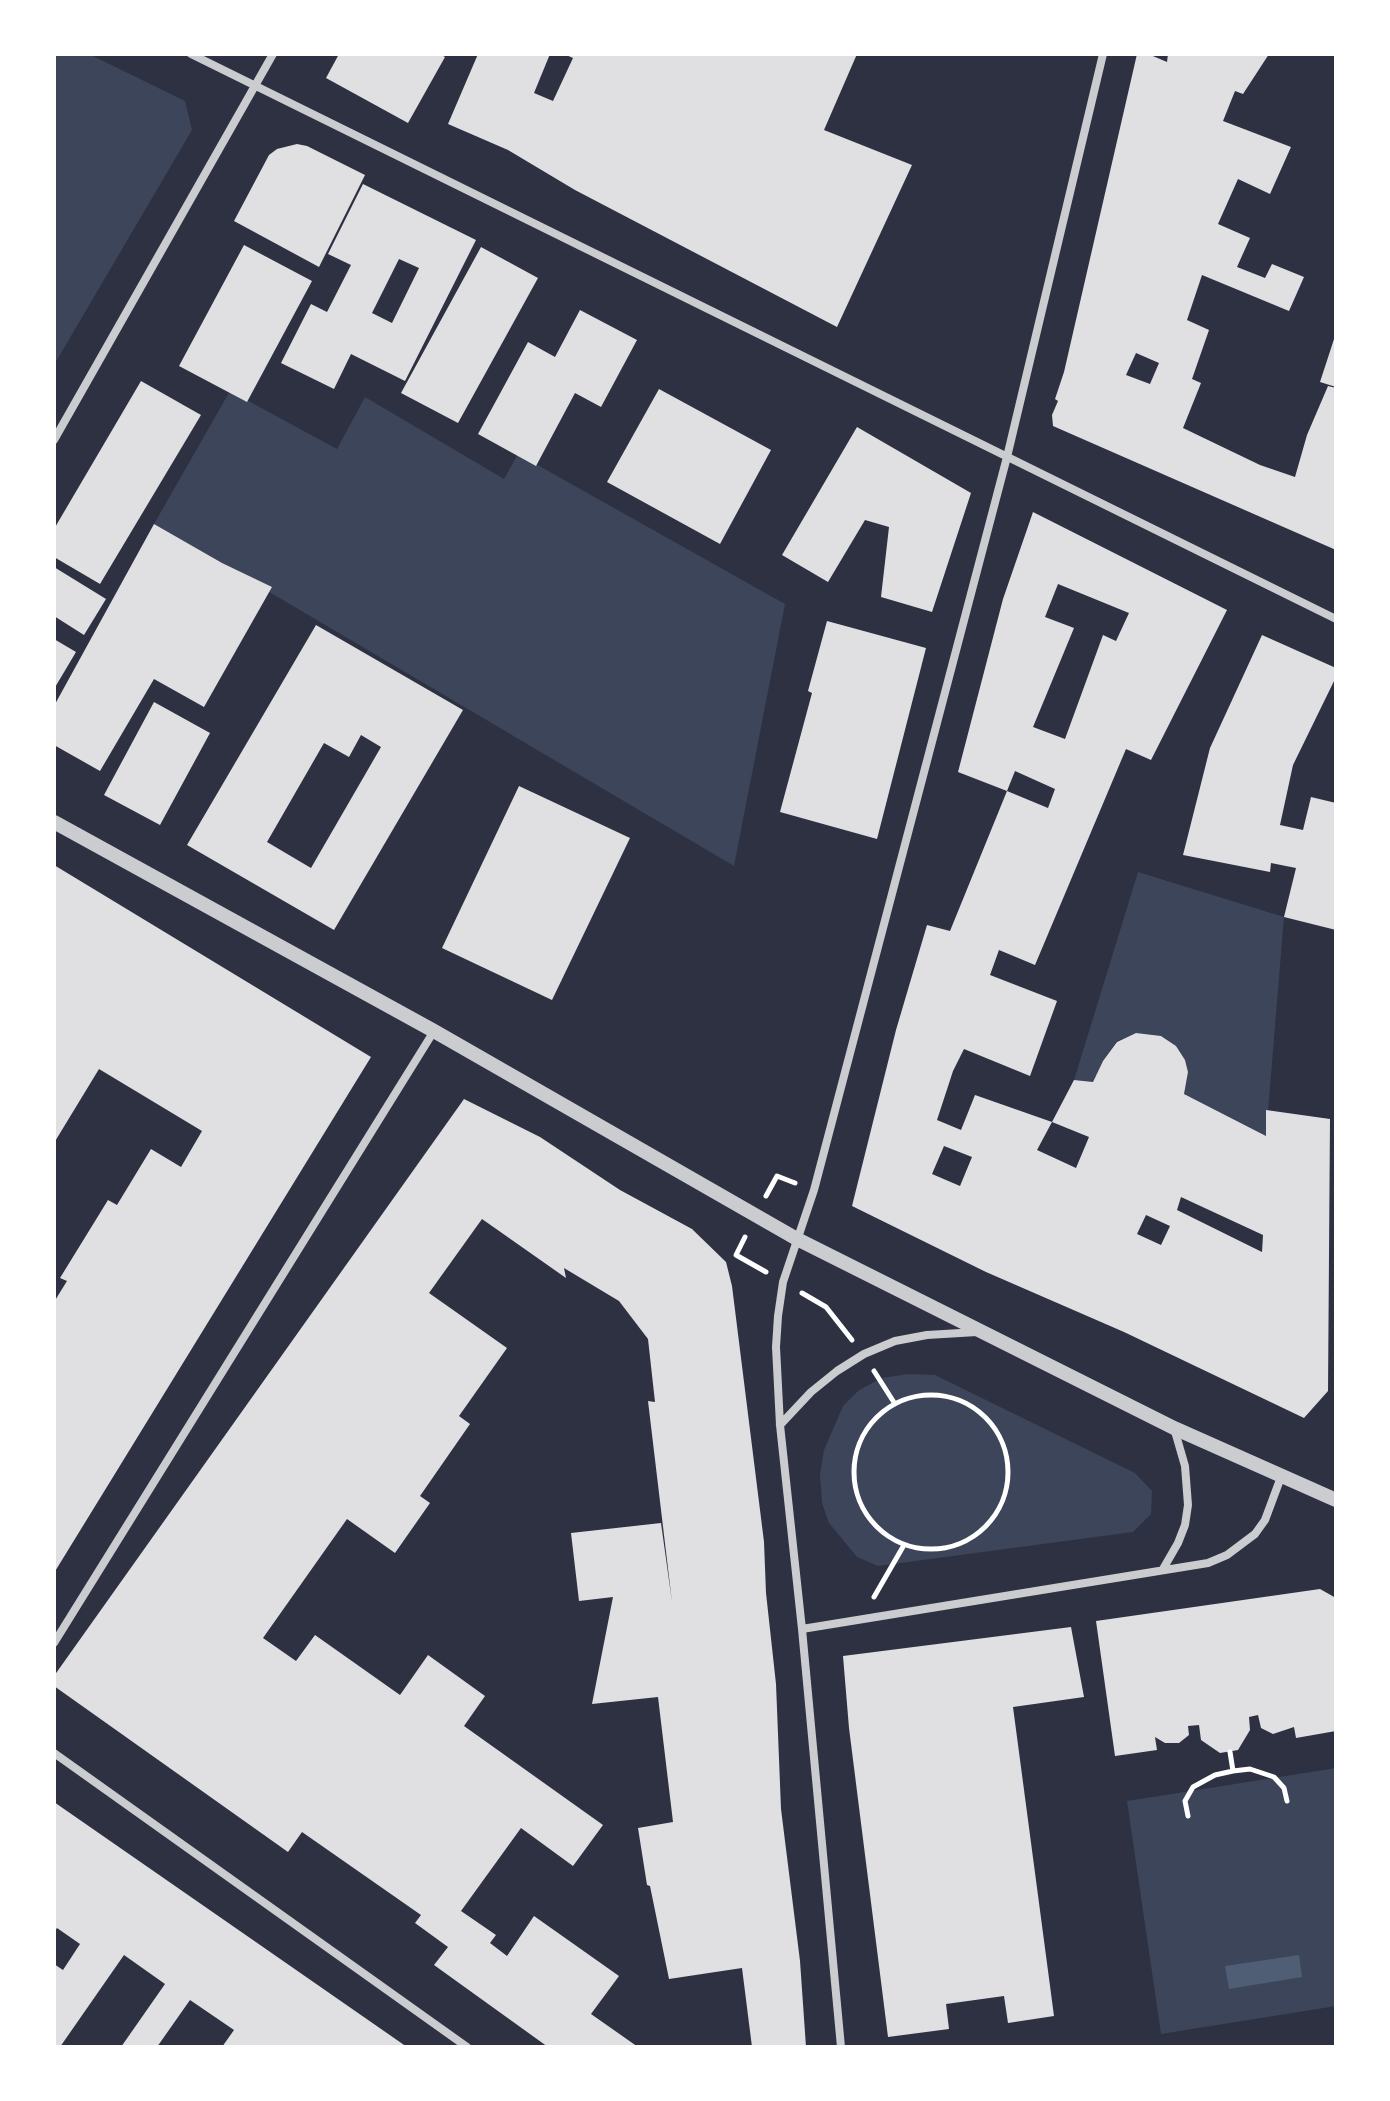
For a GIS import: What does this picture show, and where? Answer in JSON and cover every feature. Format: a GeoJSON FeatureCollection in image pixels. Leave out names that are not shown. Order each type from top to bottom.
{"type":"FeatureCollection","features":[{"type":"Feature","properties":{"kind":"street"},"geometry":{"type":"LineString","coordinates":[[191,54],[1336,619]]}},
{"type":"Feature","properties":{"kind":"street"},"geometry":{"type":"LineString","coordinates":[[54,440],[273,54]]}},
{"type":"Feature","properties":{"kind":"street"},"geometry":{"type":"LineString","coordinates":[[841,2047],[780,1425],[776,1347],[778,1316],[783,1282],[814,1190],[1007,457],[1103,54]]}},
{"type":"Feature","properties":{"kind":"street"},"geometry":{"type":"LineString","coordinates":[[54,822],[434,1031],[797,1239],[1174,1428],[1336,1500]]}},
{"type":"Feature","properties":{"kind":"street"},"geometry":{"type":"LineString","coordinates":[[54,1643],[434,1031]]}},
{"type":"Feature","properties":{"kind":"street"},"geometry":{"type":"LineString","coordinates":[[780,1425],[811,1392],[864,1354],[895,1341],[916,1337],[980,1332]]}},
{"type":"Feature","properties":{"kind":"street"},"geometry":{"type":"LineString","coordinates":[[1163,1569],[1182,1534],[1188,1505],[1185,1466],[1174,1428]]}},
{"type":"Feature","properties":{"kind":"street"},"geometry":{"type":"LineString","coordinates":[[802,1629],[1208,1563],[1242,1546],[1265,1520],[1281,1477]]}},
{"type":"Feature","properties":{"kind":"street"},"geometry":{"type":"LineString","coordinates":[[54,1753],[467,2047]]}},
{"type":"Feature","properties":{"kind":"path"},"geometry":{"type":"LineString","coordinates":[[920,1396],[946,1396],[970,1405],[989,1421],[1003,1443],[1009,1467],[1006,1493],[995,1516],[977,1535],[955,1546],[929,1550],[904,1545],[882,1533],[865,1513],[855,1489],[854,1464],[860,1439],[875,1419],[895,1404],[920,1396]]}},
{"type":"Feature","properties":{"kind":"path"},"geometry":{"type":"LineString","coordinates":[[861,1619],[904,1545]]}},
{"type":"Feature","properties":{"kind":"path"},"geometry":{"type":"LineString","coordinates":[[1230,1752],[1233,1771]]}},
{"type":"Feature","properties":{"kind":"path"},"geometry":{"type":"LineString","coordinates":[[1188,1816],[1185,1801],[1193,1787],[1215,1775],[1233,1771],[1250,1769],[1274,1777],[1284,1788],[1287,1801]]}},
{"type":"Feature","properties":{"kind":"shaded area"},"geometry":{"type":"Polygon","coordinates":[[[54,54],[89,54],[185,101],[192,130],[54,365],[54,54]]]}},
{"type":"Feature","properties":{"kind":"shaded area"},"geometry":{"type":"Polygon","coordinates":[[[230,391],[337,449],[365,397],[504,479],[518,454],[785,604],[734,866],[154,524],[230,391]]]}},
{"type":"Feature","properties":{"kind":"shaded area"},"geometry":{"type":"Polygon","coordinates":[[[1138,872],[1284,917],[1266,1136],[1184,1094],[1188,1072],[1185,1060],[1176,1046],[1161,1036],[1136,1033],[1117,1041],[1093,1082],[1074,1080],[1138,872]]]}},
{"type":"Feature","properties":{"kind":"shaded area"},"geometry":{"type":"Polygon","coordinates":[[[908,1374],[935,1375],[1135,1473],[1152,1491],[1151,1514],[1133,1532],[878,1566],[857,1557],[829,1523],[822,1503],[820,1474],[824,1450],[843,1406],[859,1390],[882,1378],[908,1374]]]}},
{"type":"Feature","properties":{"kind":"shaded area"},"geometry":{"type":"Polygon","coordinates":[[[1336,1768],[1336,2006],[1161,2034],[1127,1801],[1336,1768]]]}},
{"type":"Feature","properties":{"kind":"shaded area"},"geometry":{"type":"Polygon","coordinates":[[[1299,1955],[1302,1977],[1229,1989],[1225,1966],[1299,1955]]]}},
{"type":"Feature","properties":{"kind":"building"},"geometry":{"type":"Polygon","coordinates":[[[339,54],[440,54],[445,57],[408,123],[326,78],[339,54]]]}},
{"type":"Feature","properties":{"kind":"building"},"geometry":{"type":"Polygon","coordinates":[[[478,54],[550,54],[534,93],[553,101],[573,58],[564,54],[857,54],[824,130],[912,165],[837,327],[575,190],[508,150],[448,124],[478,54]]]}},
{"type":"Feature","properties":{"kind":"building"},"geometry":{"type":"Polygon","coordinates":[[[1137,54],[1148,54],[1167,62],[1168,54],[1269,54],[1243,94],[1235,91],[1223,121],[1291,147],[1270,194],[1238,179],[1218,224],[1250,238],[1237,267],[1265,278],[1272,264],[1304,277],[1289,311],[1202,275],[1187,320],[1209,330],[1192,379],[1201,383],[1183,428],[1260,465],[1295,477],[1307,435],[1328,386],[1336,388],[1336,550],[1053,426],[1052,415],[1058,401],[1055,399],[1064,372],[1137,54]],[[1136,353],[1126,375],[1150,384],[1159,363],[1136,353]]]}},
{"type":"Feature","properties":{"kind":"building"},"geometry":{"type":"Polygon","coordinates":[[[297,144],[365,175],[319,267],[234,221],[269,155],[277,149],[297,144]]]}},
{"type":"Feature","properties":{"kind":"building"},"geometry":{"type":"Polygon","coordinates":[[[363,184],[476,240],[405,381],[351,354],[334,389],[281,363],[311,304],[327,312],[351,265],[328,254],[363,184]],[[399,259],[372,313],[392,323],[419,268],[399,259]]]}},
{"type":"Feature","properties":{"kind":"building"},"geometry":{"type":"Polygon","coordinates":[[[244,245],[312,281],[247,402],[179,366],[244,245]]]}},
{"type":"Feature","properties":{"kind":"building"},"geometry":{"type":"Polygon","coordinates":[[[481,247],[538,278],[458,423],[401,393],[481,247]]]}},
{"type":"Feature","properties":{"kind":"building"},"geometry":{"type":"Polygon","coordinates":[[[580,310],[637,340],[601,407],[575,393],[536,466],[478,434],[528,342],[555,357],[580,310]]]}},
{"type":"Feature","properties":{"kind":"building"},"geometry":{"type":"Polygon","coordinates":[[[1336,336],[1336,387],[1320,382],[1336,336]]]}},
{"type":"Feature","properties":{"kind":"building"},"geometry":{"type":"Polygon","coordinates":[[[141,381],[201,415],[100,584],[54,557],[54,529],[141,381]]]}},
{"type":"Feature","properties":{"kind":"building"},"geometry":{"type":"Polygon","coordinates":[[[659,389],[771,450],[720,544],[607,482],[659,389]]]}},
{"type":"Feature","properties":{"kind":"building"},"geometry":{"type":"Polygon","coordinates":[[[857,427],[971,493],[932,612],[881,597],[889,527],[865,520],[828,582],[782,555],[857,427]]]}},
{"type":"Feature","properties":{"kind":"building"},"geometry":{"type":"Polygon","coordinates":[[[1033,512],[1227,610],[1151,760],[1126,749],[1035,965],[999,950],[990,975],[1057,1001],[1030,1076],[964,1049],[953,1071],[937,1120],[961,1130],[975,1095],[1052,1122],[1074,1080],[1093,1082],[1117,1042],[1136,1033],[1161,1036],[1176,1046],[1188,1072],[1184,1094],[1266,1136],[1266,1110],[1330,1119],[1328,1391],[1304,1418],[1124,1332],[986,1272],[852,1206],[896,1030],[927,925],[950,931],[1007,791],[958,772],[1003,599],[1033,512]],[[1058,584],[1045,617],[1074,628],[1033,727],[1065,739],[1103,635],[1116,641],[1129,613],[1058,584]],[[1015,771],[1007,791],[1048,808],[1055,789],[1015,771]],[[1052,1122],[1037,1150],[1076,1168],[1089,1137],[1052,1122]],[[944,1146],[932,1174],[960,1186],[972,1157],[944,1146]],[[1181,1197],[1177,1210],[1262,1252],[1263,1235],[1181,1197]],[[1146,1215],[1137,1234],[1161,1245],[1170,1226],[1146,1215]]]}},
{"type":"Feature","properties":{"kind":"building"},"geometry":{"type":"Polygon","coordinates":[[[154,524],[272,587],[204,707],[154,679],[100,771],[54,745],[54,706],[154,524]]]}},
{"type":"Feature","properties":{"kind":"building"},"geometry":{"type":"Polygon","coordinates":[[[54,567],[106,599],[84,635],[54,616],[54,567]]]}},
{"type":"Feature","properties":{"kind":"building"},"geometry":{"type":"Polygon","coordinates":[[[827,621],[926,648],[877,839],[780,812],[812,693],[808,691],[827,621]]]}},
{"type":"Feature","properties":{"kind":"building"},"geometry":{"type":"Polygon","coordinates":[[[316,625],[463,710],[334,930],[187,845],[316,625]],[[361,735],[349,757],[324,743],[267,842],[311,868],[381,747],[361,735]]]}},
{"type":"Feature","properties":{"kind":"building"},"geometry":{"type":"Polygon","coordinates":[[[1262,635],[1336,668],[1336,677],[1293,765],[1280,825],[1303,830],[1311,797],[1336,803],[1336,930],[1284,917],[1296,868],[1271,863],[1270,872],[1183,855],[1210,748],[1262,635]]]}},
{"type":"Feature","properties":{"kind":"building"},"geometry":{"type":"Polygon","coordinates":[[[54,639],[76,652],[54,689],[54,639]]]}},
{"type":"Feature","properties":{"kind":"building"},"geometry":{"type":"Polygon","coordinates":[[[154,702],[210,733],[160,825],[104,795],[154,702]]]}},
{"type":"Feature","properties":{"kind":"building"},"geometry":{"type":"Polygon","coordinates":[[[519,786],[630,838],[552,1000],[442,948],[519,786]]]}},
{"type":"Feature","properties":{"kind":"building"},"geometry":{"type":"Polygon","coordinates":[[[54,865],[371,1057],[54,1573],[54,1302],[67,1281],[60,1278],[108,1200],[117,1205],[151,1149],[181,1167],[202,1131],[99,1069],[54,1143],[54,865]]]}},
{"type":"Feature","properties":{"kind":"building"},"geometry":{"type":"Polygon","coordinates":[[[464,1099],[540,1137],[620,1190],[692,1229],[726,1262],[732,1286],[764,1542],[776,1684],[781,1809],[800,1961],[806,2047],[752,2047],[742,1968],[669,1979],[650,1886],[647,1885],[638,1828],[673,1822],[658,1697],[592,1704],[613,1597],[579,1601],[571,1533],[661,1523],[672,1602],[648,1401],[655,1402],[648,1339],[619,1301],[564,1268],[566,1278],[482,1219],[429,1293],[507,1348],[459,1416],[470,1424],[420,1496],[430,1503],[395,1553],[347,1519],[263,1638],[296,1661],[315,1635],[400,1695],[428,1655],[485,1696],[464,1726],[603,1825],[573,1866],[521,1828],[461,1911],[496,1935],[490,1943],[507,1956],[534,1916],[619,1976],[591,2014],[638,2047],[548,2047],[434,1965],[448,1947],[415,1923],[421,1915],[302,1832],[288,1852],[54,1686],[54,1676],[464,1099]]]}},
{"type":"Feature","properties":{"kind":"building"},"geometry":{"type":"Polygon","coordinates":[[[1320,1589],[1336,1598],[1336,1731],[1296,1738],[1294,1727],[1273,1734],[1261,1728],[1258,1715],[1249,1717],[1250,1730],[1238,1750],[1220,1753],[1201,1740],[1199,1725],[1188,1726],[1189,1735],[1179,1743],[1165,1743],[1155,1737],[1157,1750],[1115,1756],[1096,1621],[1320,1589]]]}},
{"type":"Feature","properties":{"kind":"building"},"geometry":{"type":"Polygon","coordinates":[[[1071,1627],[1084,1697],[1013,1707],[1054,2016],[1008,2023],[1004,1996],[946,2004],[949,2029],[888,2037],[849,1728],[843,1656],[1071,1627]]]}},
{"type":"Feature","properties":{"kind":"building"},"geometry":{"type":"Polygon","coordinates":[[[54,1802],[407,2047],[222,2047],[234,2030],[190,2000],[157,2047],[121,2047],[165,1984],[124,1955],[60,2047],[54,2047],[54,1964],[63,1970],[80,1944],[57,1928],[54,1932],[54,1802]]]}}]}
